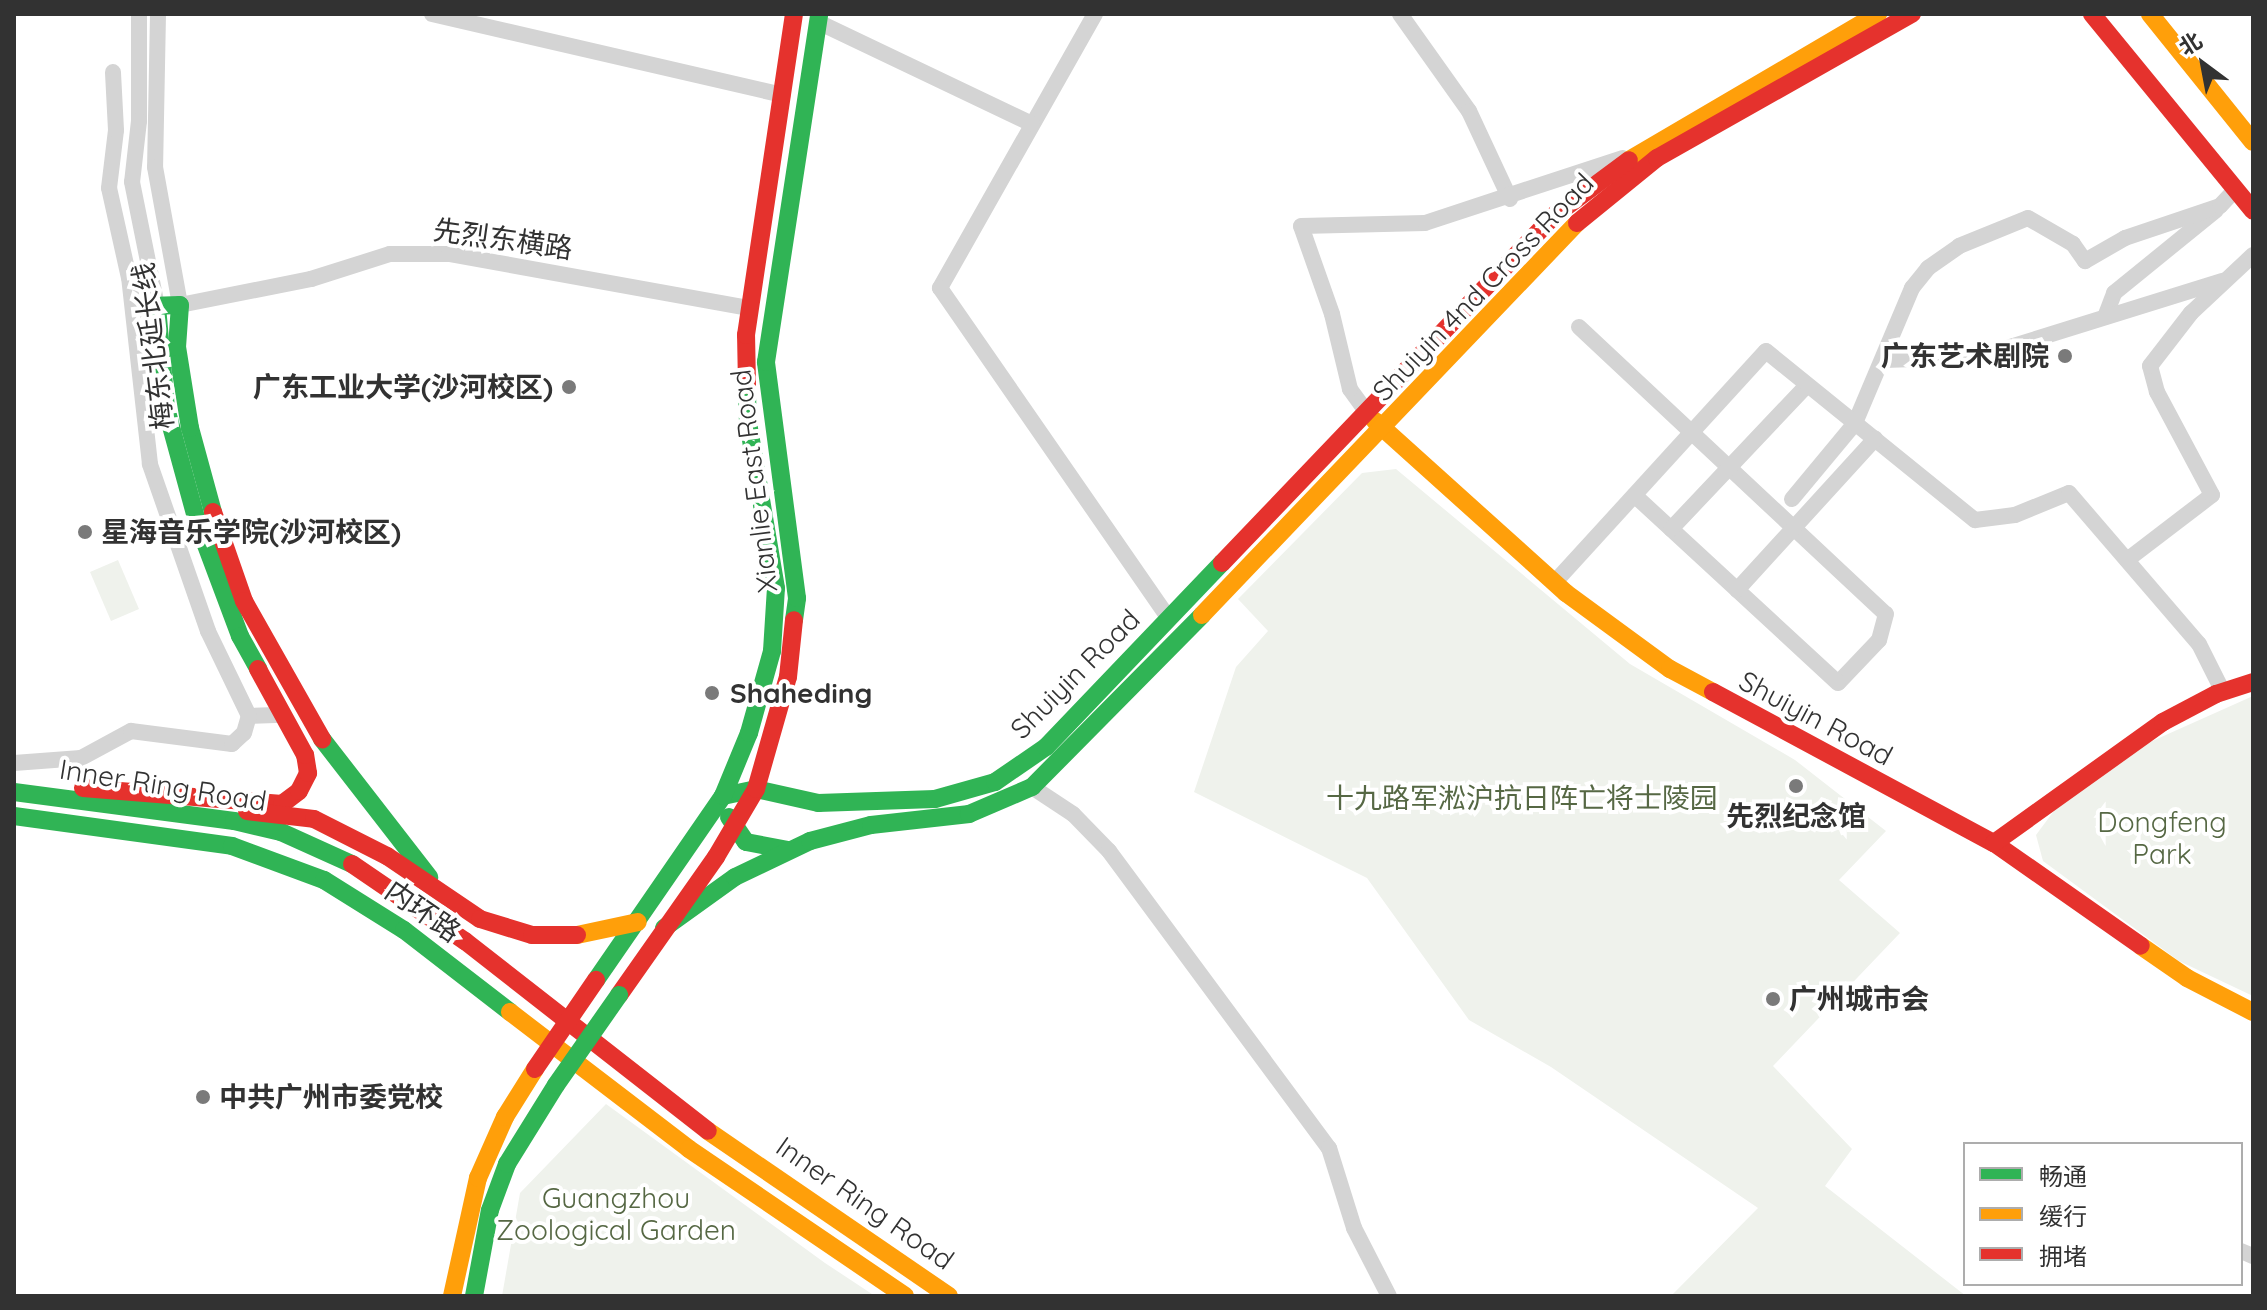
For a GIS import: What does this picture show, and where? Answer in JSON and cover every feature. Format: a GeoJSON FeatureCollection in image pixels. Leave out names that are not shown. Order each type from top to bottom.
{"type":"FeatureCollection","features":[{"type":"Feature","properties":{"kind":"main road","name":"Xianlie East Road"},"geometry":{"type":"LineString","coordinates":[[452,1296],[486,1157],[535,1069],[723,796],[764,685],[776,612],[746,409],[749,308],[794,14]]}},
{"type":"Feature","properties":{"kind":"main road","name":"Shuiyin 4nd Cross Road"},"geometry":{"type":"LineString","coordinates":[[1368,414],[1555,215],[1627,157],[1878,14]]}},
{"type":"Feature","properties":{"kind":"main road","name":"Shuiyin 4nd Cross Road"},"geometry":{"type":"LineString","coordinates":[[1383,430],[1567,232],[1610,194],[1657,158],[1912,14]]}},
{"type":"Feature","properties":{"kind":"main road"},"geometry":{"type":"LineString","coordinates":[[2092,14],[2231,142]]}},
{"type":"Feature","properties":{"kind":"main road"},"geometry":{"type":"LineString","coordinates":[[2150,14],[2231,142],[2253,211]]}},
{"type":"Feature","properties":{"kind":"main road","name":"Xianlie East Road"},"geometry":{"type":"LineString","coordinates":[[474,1296],[478,1268],[507,1164],[556,1085],[733,828],[756,789],[780,712],[795,634],[795,562],[766,362],[776,268],[812,74],[818,18]]}},
{"type":"Feature","properties":{"kind":"main road"},"geometry":{"type":"LineString","coordinates":[[787,71],[812,74]]}},
{"type":"Feature","properties":{"kind":"main road","name":"先烈东横路"},"geometry":{"type":"LineString","coordinates":[[157,306],[180,305]]}},
{"type":"Feature","properties":{"kind":"main road","name":"梅东北延长线"},"geometry":{"type":"LineString","coordinates":[[180,305],[177,347],[188,415],[216,524],[244,601],[322,739],[427,875],[636,1066],[749,1156]]}},
{"type":"Feature","properties":{"kind":"main road","name":"梅东北延长线"},"geometry":{"type":"LineString","coordinates":[[14,781],[282,804],[299,791],[308,773],[305,755],[240,636],[184,480],[166,408],[157,306]]}},
{"type":"Feature","properties":{"kind":"main road","name":"Shuiyin Road"},"geometry":{"type":"LineString","coordinates":[[723,796],[756,789],[826,803],[935,799],[995,782],[1046,747],[1368,414],[1554,583],[1612,630],[1709,693],[1994,843],[2187,978],[2253,1012]]}},
{"type":"Feature","properties":{"kind":"main road","name":"Shuiyin Road"},"geometry":{"type":"LineString","coordinates":[[664,928],[735,877],[789,850],[852,828],[969,814],[1032,787],[1069,755],[1383,430]]}},
{"type":"Feature","properties":{"kind":"main road"},"geometry":{"type":"LineString","coordinates":[[1994,843],[2136,740],[2223,692],[2253,682]]}},
{"type":"Feature","properties":{"kind":"main road","name":"Inner Ring Road"},"geometry":{"type":"LineString","coordinates":[[14,792],[119,803],[234,821],[303,840],[366,870],[465,941]]}},
{"type":"Feature","properties":{"kind":"main road"},"geometry":{"type":"LineString","coordinates":[[723,796],[733,828],[754,845],[789,850]]}},
{"type":"Feature","properties":{"kind":"main road"},"geometry":{"type":"LineString","coordinates":[[119,803],[314,819],[354,834],[480,919],[532,935],[577,935],[638,922]]}},
{"type":"Feature","properties":{"kind":"main road","name":"Inner Ring Road"},"geometry":{"type":"LineString","coordinates":[[14,816],[220,844],[324,880],[415,938],[689,1149],[905,1296]]}},
{"type":"Feature","properties":{"kind":"main road","name":"内环路"},"geometry":{"type":"LineString","coordinates":[[465,941],[671,1104],[749,1156]]}},
{"type":"Feature","properties":{"kind":"main road","name":"Inner Ring Road"},"geometry":{"type":"LineString","coordinates":[[749,1156],[949,1296]]}},
{"type":"Feature","properties":{"kind":"main road"},"geometry":{"type":"LineString","coordinates":[[457,1266],[478,1268]]}},
{"type":"Feature","properties":{"kind":"street"},"geometry":{"type":"LineString","coordinates":[[432,14],[783,95]]}},
{"type":"Feature","properties":{"kind":"street"},"geometry":{"type":"LineString","coordinates":[[1095,14],[940,288],[1169,619]]}},
{"type":"Feature","properties":{"kind":"street"},"geometry":{"type":"LineString","coordinates":[[1400,14],[1469,111],[1510,199]]}},
{"type":"Feature","properties":{"kind":"street"},"geometry":{"type":"LineString","coordinates":[[818,18],[1032,124]]}},
{"type":"Feature","properties":{"kind":"street"},"geometry":{"type":"LineString","coordinates":[[139,22],[158,22]]}},
{"type":"Feature","properties":{"kind":"street","name":"梅东北延长线"},"geometry":{"type":"LineString","coordinates":[[139,22],[139,121],[132,182],[157,306]]}},
{"type":"Feature","properties":{"kind":"street","name":"梅东北延长线"},"geometry":{"type":"LineString","coordinates":[[158,22],[155,167],[180,305]]}},
{"type":"Feature","properties":{"kind":"street"},"geometry":{"type":"LineString","coordinates":[[14,763],[81,758],[131,731],[232,744],[244,733],[249,716],[208,631],[150,464],[129,278],[109,188],[116,130],[113,72]]}},
{"type":"Feature","properties":{"kind":"street"},"geometry":{"type":"LineString","coordinates":[[1368,414],[1350,389],[1332,314],[1301,226],[1425,223],[1510,199],[1627,157]]}},
{"type":"Feature","properties":{"kind":"street"},"geometry":{"type":"LineString","coordinates":[[109,188],[132,182]]}},
{"type":"Feature","properties":{"kind":"street"},"geometry":{"type":"LineString","coordinates":[[2105,317],[2114,293],[2245,188]]}},
{"type":"Feature","properties":{"kind":"street"},"geometry":{"type":"LineString","coordinates":[[1792,499],[1855,423],[1912,288],[1928,268],[1990,231],[2028,218],[2073,244],[2085,261],[2125,238],[2220,206]]}},
{"type":"Feature","properties":{"kind":"street","name":"先烈东横路"},"geometry":{"type":"LineString","coordinates":[[180,305],[311,279],[390,254],[449,254],[749,308]]}},
{"type":"Feature","properties":{"kind":"street"},"geometry":{"type":"LineString","coordinates":[[2127,560],[2212,495],[2157,392],[2150,366],[2191,313],[2253,255]]}},
{"type":"Feature","properties":{"kind":"street"},"geometry":{"type":"LineString","coordinates":[[1884,360],[1978,357],[2230,278]]}},
{"type":"Feature","properties":{"kind":"street"},"geometry":{"type":"LineString","coordinates":[[1579,327],[1886,614],[1879,640],[1851,675],[1838,683],[1634,495]]}},
{"type":"Feature","properties":{"kind":"street"},"geometry":{"type":"LineString","coordinates":[[1554,583],[1766,351],[1975,520],[2015,515],[2069,493],[2199,644],[2223,692]]}},
{"type":"Feature","properties":{"kind":"street"},"geometry":{"type":"LineString","coordinates":[[1671,529],[1807,385]]}},
{"type":"Feature","properties":{"kind":"street"},"geometry":{"type":"LineString","coordinates":[[1737,590],[1875,439]]}},
{"type":"Feature","properties":{"kind":"street"},"geometry":{"type":"LineString","coordinates":[[249,716],[283,715]]}},
{"type":"Feature","properties":{"kind":"street"},"geometry":{"type":"LineString","coordinates":[[1032,787],[1073,814],[1109,851],[1329,1148],[1354,1228],[1389,1296]]}},
{"type":"Feature","properties":{"kind":"green space","name":"十九路军淞沪抗日阵亡将士陵园"},"geometry":{"type":"Polygon","coordinates":[[[1396,469],[1630,664],[1795,760],[1886,831],[1839,880],[1900,933],[1773,1066],[1852,1149],[1825,1186],[1966,1296],[1671,1296],[1758,1208],[1551,1067],[1469,1020],[1367,878],[1194,792],[1236,667],[1268,631],[1238,599],[1362,473],[1396,469]]]}},
{"type":"Feature","properties":{"kind":"green space"},"geometry":{"type":"Polygon","coordinates":[[[118,560],[139,609],[111,621],[90,572],[118,560]]]}},
{"type":"Feature","properties":{"kind":"green space","name":"Dongfeng Park"},"geometry":{"type":"Polygon","coordinates":[[[2253,696],[2253,996],[2179,961],[2043,861],[2036,835],[2065,796],[2130,751],[2253,696]]]}},
{"type":"Feature","properties":{"kind":"green space","name":"Guangzhou Zoological Garden"},"geometry":{"type":"Polygon","coordinates":[[[606,1104],[875,1296],[502,1296],[520,1193],[606,1104]]]}},
{"type":"Feature","properties":{"kind":"traffic: fast"},"geometry":{"type":"LineString","coordinates":[[794,620],[797,598],[766,362],[819,14]]}},
{"type":"Feature","properties":{"kind":"traffic: fast"},"geometry":{"type":"LineString","coordinates":[[213,512],[190,428],[177,347],[180,305],[157,306],[166,408],[197,521],[240,636],[258,669]]}},
{"type":"Feature","properties":{"kind":"traffic: fast"},"geometry":{"type":"LineString","coordinates":[[596,980],[723,796],[749,733],[772,651],[776,588],[748,423],[747,385]]}},
{"type":"Feature","properties":{"kind":"traffic: fast"},"geometry":{"type":"LineString","coordinates":[[723,796],[756,789],[818,803],[935,799],[995,782],[1046,747],[1222,563]]}},
{"type":"Feature","properties":{"kind":"traffic: fast"},"geometry":{"type":"LineString","coordinates":[[664,928],[735,877],[810,841],[871,825],[969,814],[1032,787],[1202,615]]}},
{"type":"Feature","properties":{"kind":"traffic: fast"},"geometry":{"type":"LineString","coordinates":[[322,739],[429,877]]}},
{"type":"Feature","properties":{"kind":"traffic: fast"},"geometry":{"type":"LineString","coordinates":[[14,792],[234,821],[281,832],[352,864]]}},
{"type":"Feature","properties":{"kind":"traffic: fast"},"geometry":{"type":"LineString","coordinates":[[14,816],[232,846],[324,880],[404,930],[510,1012]]}},
{"type":"Feature","properties":{"kind":"traffic: fast"},"geometry":{"type":"LineString","coordinates":[[729,817],[746,842],[788,850]]}},
{"type":"Feature","properties":{"kind":"traffic: fast"},"geometry":{"type":"LineString","coordinates":[[556,1085],[619,995]]}},
{"type":"Feature","properties":{"kind":"traffic: fast"},"geometry":{"type":"LineString","coordinates":[[474,1296],[490,1210],[507,1164],[556,1085]]}},
{"type":"Feature","properties":{"kind":"traffic: slow"},"geometry":{"type":"LineString","coordinates":[[1629,160],[1878,14]]}},
{"type":"Feature","properties":{"kind":"traffic: slow"},"geometry":{"type":"LineString","coordinates":[[2150,14],[2253,142]]}},
{"type":"Feature","properties":{"kind":"traffic: slow"},"geometry":{"type":"LineString","coordinates":[[1202,615],[1577,223]]}},
{"type":"Feature","properties":{"kind":"traffic: slow"},"geometry":{"type":"LineString","coordinates":[[1375,421],[1566,593],[1670,669],[1713,692]]}},
{"type":"Feature","properties":{"kind":"traffic: slow"},"geometry":{"type":"LineString","coordinates":[[577,935],[638,922]]}},
{"type":"Feature","properties":{"kind":"traffic: slow"},"geometry":{"type":"LineString","coordinates":[[2141,946],[2187,978],[2253,1012]]}},
{"type":"Feature","properties":{"kind":"traffic: slow"},"geometry":{"type":"LineString","coordinates":[[510,1012],[689,1149],[905,1296]]}},
{"type":"Feature","properties":{"kind":"traffic: slow"},"geometry":{"type":"LineString","coordinates":[[452,1296],[478,1178],[505,1117],[535,1069]]}},
{"type":"Feature","properties":{"kind":"traffic: slow"},"geometry":{"type":"LineString","coordinates":[[708,1131],[949,1296]]}},
{"type":"Feature","properties":{"kind":"traffic: jam"},"geometry":{"type":"LineString","coordinates":[[747,385],[746,335],[794,14]]}},
{"type":"Feature","properties":{"kind":"traffic: jam"},"geometry":{"type":"LineString","coordinates":[[1577,223],[1657,158],[1912,14]]}},
{"type":"Feature","properties":{"kind":"traffic: jam"},"geometry":{"type":"LineString","coordinates":[[2092,14],[2253,211]]}},
{"type":"Feature","properties":{"kind":"traffic: jam"},"geometry":{"type":"LineString","coordinates":[[1222,563],[1555,215],[1629,160]]}},
{"type":"Feature","properties":{"kind":"traffic: jam"},"geometry":{"type":"LineString","coordinates":[[213,512],[244,601],[322,739]]}},
{"type":"Feature","properties":{"kind":"traffic: jam"},"geometry":{"type":"LineString","coordinates":[[619,995],[716,857],[756,789],[788,677],[794,620]]}},
{"type":"Feature","properties":{"kind":"traffic: jam"},"geometry":{"type":"LineString","coordinates":[[83,788],[282,804],[299,791],[308,773],[305,755],[258,669]]}},
{"type":"Feature","properties":{"kind":"traffic: jam"},"geometry":{"type":"LineString","coordinates":[[1994,843],[2163,722],[2216,694],[2253,682]]}},
{"type":"Feature","properties":{"kind":"traffic: jam"},"geometry":{"type":"LineString","coordinates":[[1713,692],[1994,843],[2141,946]]}},
{"type":"Feature","properties":{"kind":"traffic: jam"},"geometry":{"type":"LineString","coordinates":[[247,811],[314,819],[387,856]]}},
{"type":"Feature","properties":{"kind":"traffic: jam"},"geometry":{"type":"LineString","coordinates":[[387,856],[480,919],[532,935],[577,935]]}},
{"type":"Feature","properties":{"kind":"traffic: jam"},"geometry":{"type":"LineString","coordinates":[[352,864],[465,941],[708,1131]]}},
{"type":"Feature","properties":{"kind":"traffic: jam"},"geometry":{"type":"LineString","coordinates":[[535,1069],[596,980]]}},
{"type":"Feature","properties":{"kind":"place","name":"广东艺术剧院"},"geometry":{"type":"Point","coordinates":[2065,356]}},
{"type":"Feature","properties":{"kind":"place","name":"广东工业大学(沙河校区)"},"geometry":{"type":"Point","coordinates":[569,387]}},
{"type":"Feature","properties":{"kind":"place","name":"星海音乐学院(沙河校区)"},"geometry":{"type":"Point","coordinates":[85,532]}},
{"type":"Feature","properties":{"kind":"place","name":"Shaheding"},"geometry":{"type":"Point","coordinates":[712,693]}},
{"type":"Feature","properties":{"kind":"place","name":"先烈纪念馆"},"geometry":{"type":"Point","coordinates":[1796,786]}},
{"type":"Feature","properties":{"kind":"place","name":"广州城市会"},"geometry":{"type":"Point","coordinates":[1773,999]}},
{"type":"Feature","properties":{"kind":"place","name":"中共广州市委党校"},"geometry":{"type":"Point","coordinates":[203,1097]}}]}
